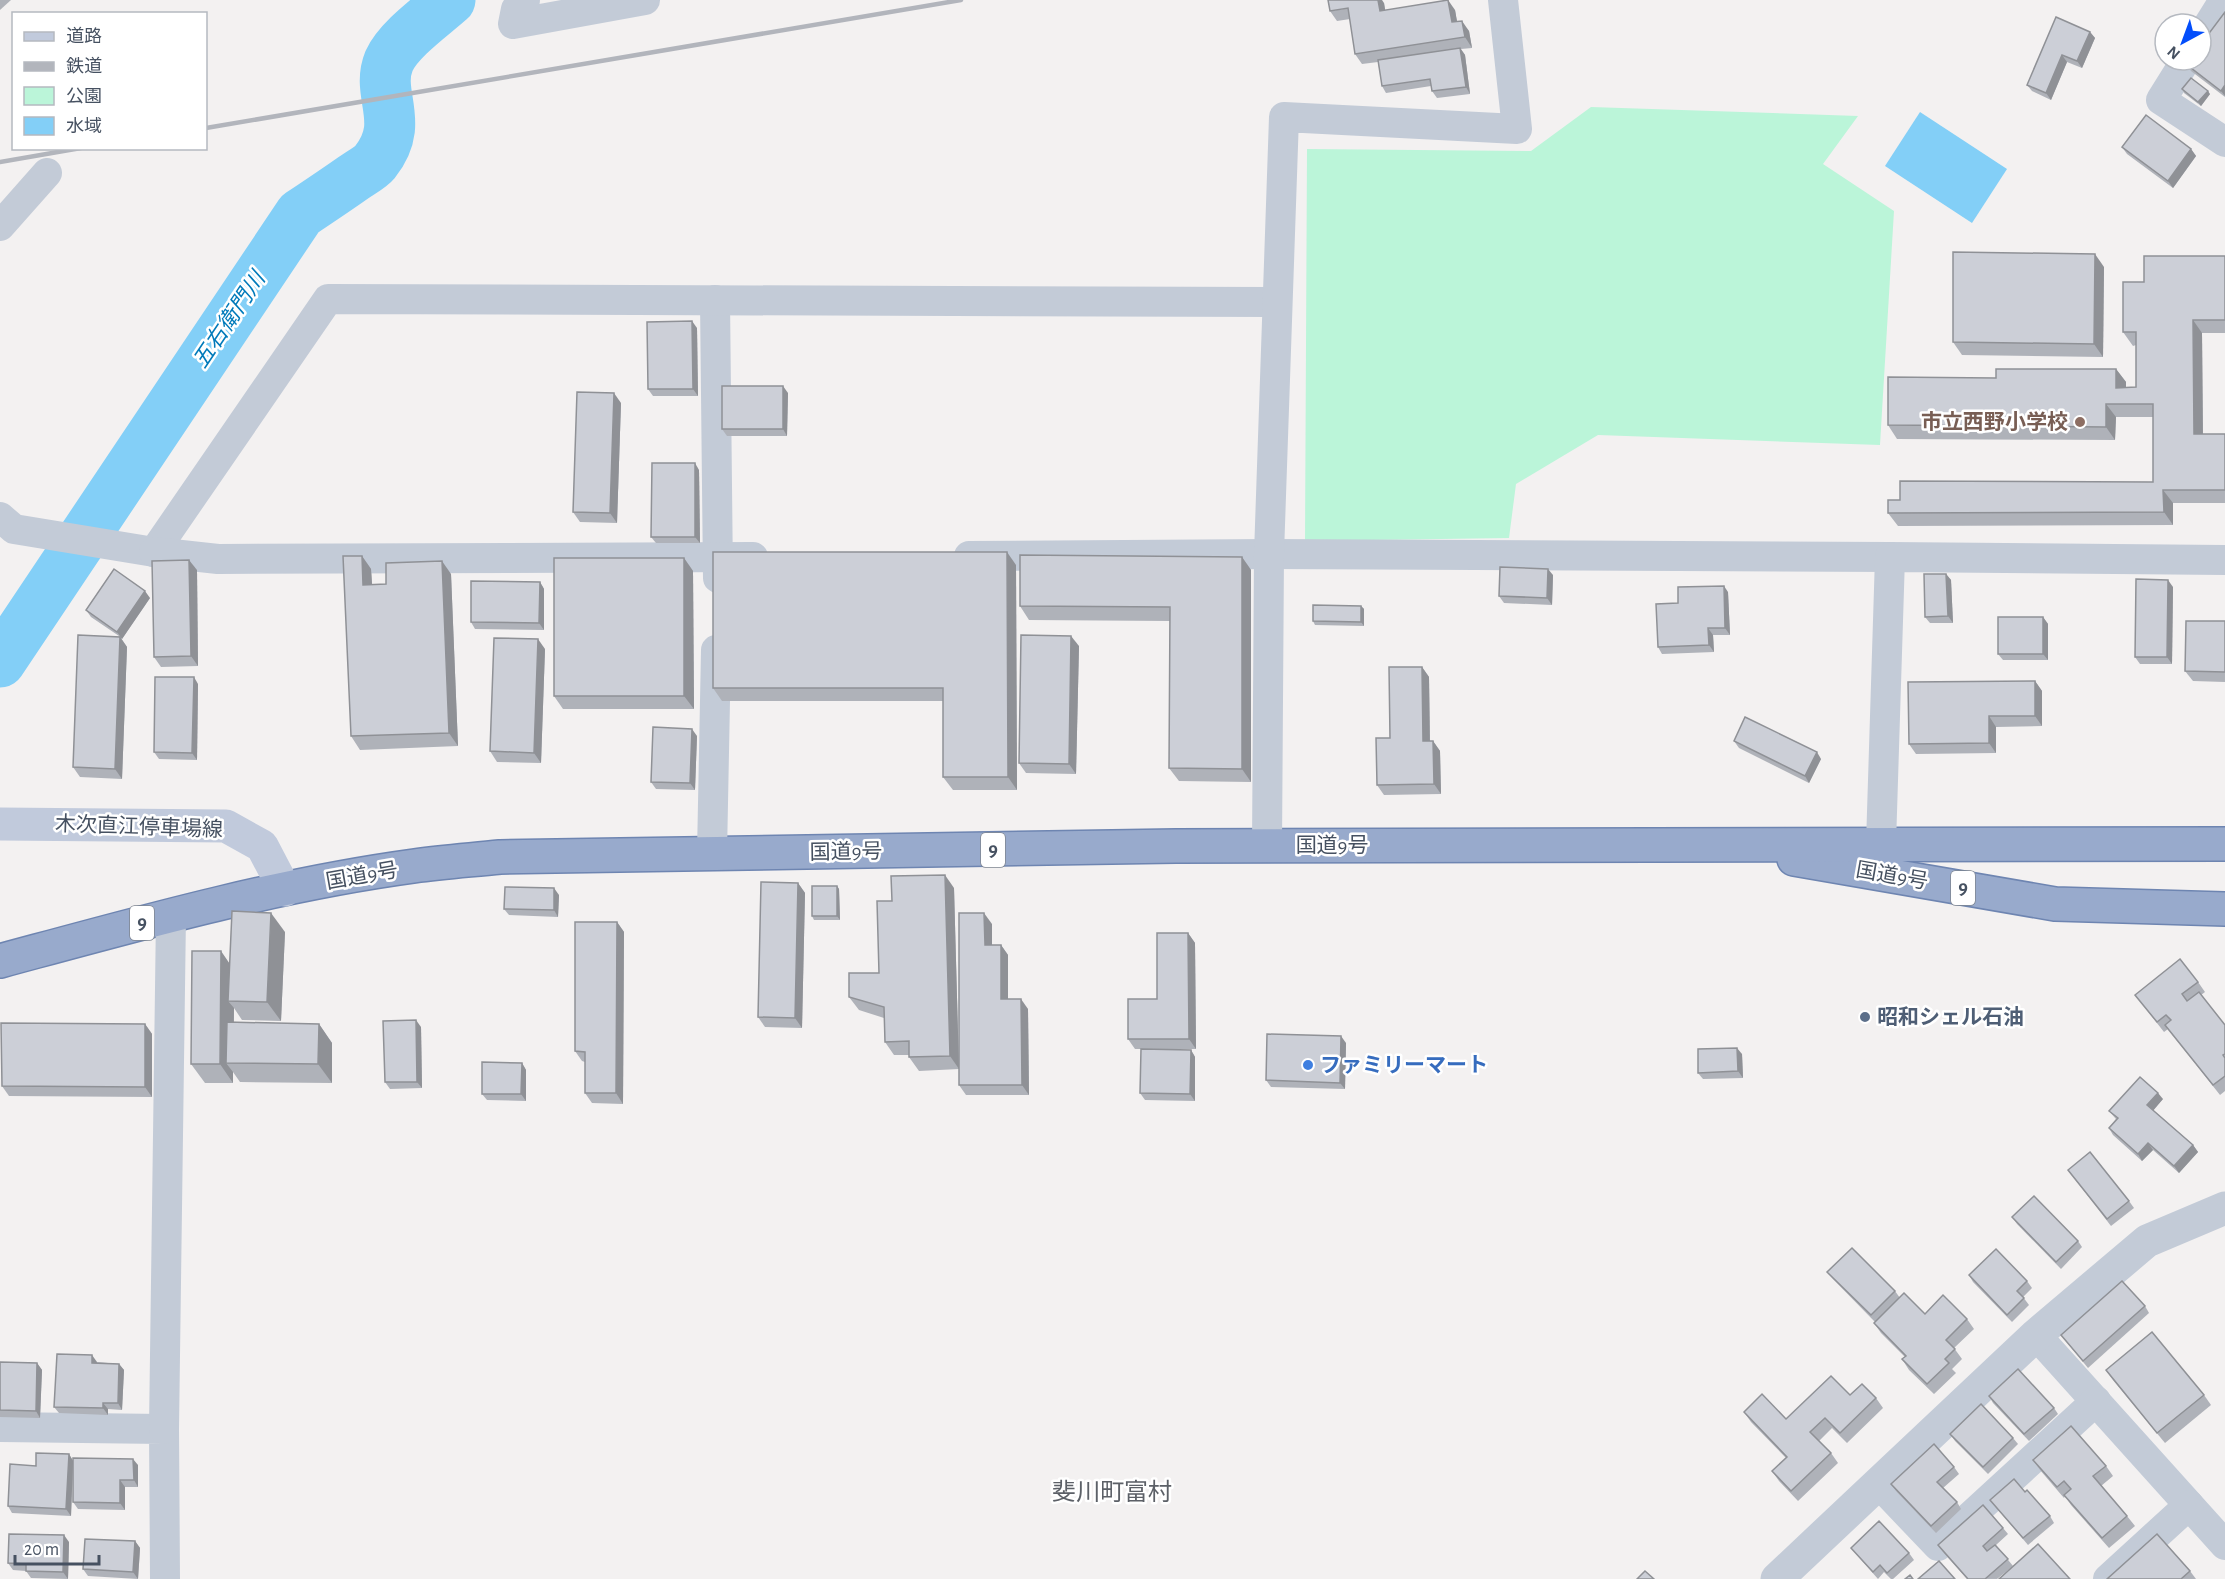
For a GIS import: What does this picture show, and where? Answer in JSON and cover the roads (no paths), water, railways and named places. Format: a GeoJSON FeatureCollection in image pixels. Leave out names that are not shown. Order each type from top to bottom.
{"type":"FeatureCollection","features":[{"type":"Feature","properties":{"kind":"highway","name":"国道9号"},"geometry":{"type":"LineString","coordinates":[[1704,843],[2055,904],[2225,909]]}},
{"type":"Feature","properties":{"kind":"highway","name":"国道9号"},"geometry":{"type":"LineString","coordinates":[[0,961],[171,915],[285,890],[413,866],[500,857],[1267,846],[1704,843],[2225,844]]}},
{"type":"Feature","properties":{"kind":"main road","name":"木次直江停車場線"},"geometry":{"type":"LineString","coordinates":[[0,824],[226,826],[262,846],[285,890]]}},
{"type":"Feature","properties":{"kind":"street"},"geometry":{"type":"LineString","coordinates":[[525,0],[516,9],[513,24],[645,0]]}},
{"type":"Feature","properties":{"kind":"street"},"geometry":{"type":"LineString","coordinates":[[1267,846],[1269,554],[1284,117],[1517,129],[1503,0]]}},
{"type":"Feature","properties":{"kind":"street"},"geometry":{"type":"LineString","coordinates":[[2213,18],[2224,0]]}},
{"type":"Feature","properties":{"kind":"street"},"geometry":{"type":"LineString","coordinates":[[2179,72],[2161,100],[2225,142]]}},
{"type":"Feature","properties":{"kind":"street"},"geometry":{"type":"LineString","coordinates":[[0,226],[47,173]]}},
{"type":"Feature","properties":{"kind":"street"},"geometry":{"type":"LineString","coordinates":[[154,552],[328,299],[1276,302]]}},
{"type":"Feature","properties":{"kind":"street"},"geometry":{"type":"LineString","coordinates":[[712,854],[718,557],[716,300]]}},
{"type":"Feature","properties":{"kind":"street"},"geometry":{"type":"LineString","coordinates":[[0,518],[14,529],[154,552],[219,559],[778,557]]}},
{"type":"Feature","properties":{"kind":"street"},"geometry":{"type":"LineString","coordinates":[[946,556],[1269,554],[2225,560]]}},
{"type":"Feature","properties":{"kind":"street"},"geometry":{"type":"LineString","coordinates":[[1881,844],[1890,557]]}},
{"type":"Feature","properties":{"kind":"street"},"geometry":{"type":"LineString","coordinates":[[165,1579],[164,1429],[171,915]]}},
{"type":"Feature","properties":{"kind":"street"},"geometry":{"type":"LineString","coordinates":[[1777,1579],[2037,1335],[2147,1241],[2225,1208]]}},
{"type":"Feature","properties":{"kind":"street"},"geometry":{"type":"LineString","coordinates":[[2037,1335],[2225,1545]]}},
{"type":"Feature","properties":{"kind":"street"},"geometry":{"type":"LineString","coordinates":[[1878,1483],[1938,1546],[2096,1401]]}},
{"type":"Feature","properties":{"kind":"street"},"geometry":{"type":"LineString","coordinates":[[0,1427],[164,1429]]}},
{"type":"Feature","properties":{"kind":"street"},"geometry":{"type":"LineString","coordinates":[[2108,1579],[2189,1505]]}},
{"type":"Feature","properties":{"kind":"water"},"geometry":{"type":"Polygon","coordinates":[[[1920,112],[2007,169],[1972,223],[1885,166],[1920,112]]]}},
{"type":"Feature","properties":{"kind":"waterway","name":"五右衛門川"},"geometry":{"type":"LineString","coordinates":[[0,662],[300,214],[375,162],[389,134],[390,121],[385,86],[389,61],[400,44],[450,0]]}},
{"type":"Feature","properties":{"kind":"railway"},"geometry":{"type":"LineString","coordinates":[[207,128],[961,0]]}},
{"type":"Feature","properties":{"kind":"railway"},"geometry":{"type":"LineString","coordinates":[[0,162],[69,150]]}},
{"type":"Feature","properties":{"kind":"place","name":"市立西野小学校"},"geometry":{"type":"Point","coordinates":[2080,422]}},
{"type":"Feature","properties":{"kind":"place","name":"昭和シェル石油"},"geometry":{"type":"Point","coordinates":[1865,1017]}},
{"type":"Feature","properties":{"kind":"place","name":"ファミリーマート"},"geometry":{"type":"Point","coordinates":[1308,1065]}},
{"type":"Feature","properties":{"kind":"district","name":"斐川町富村"},"geometry":{"type":"Point","coordinates":[1112,1493]}}]}
